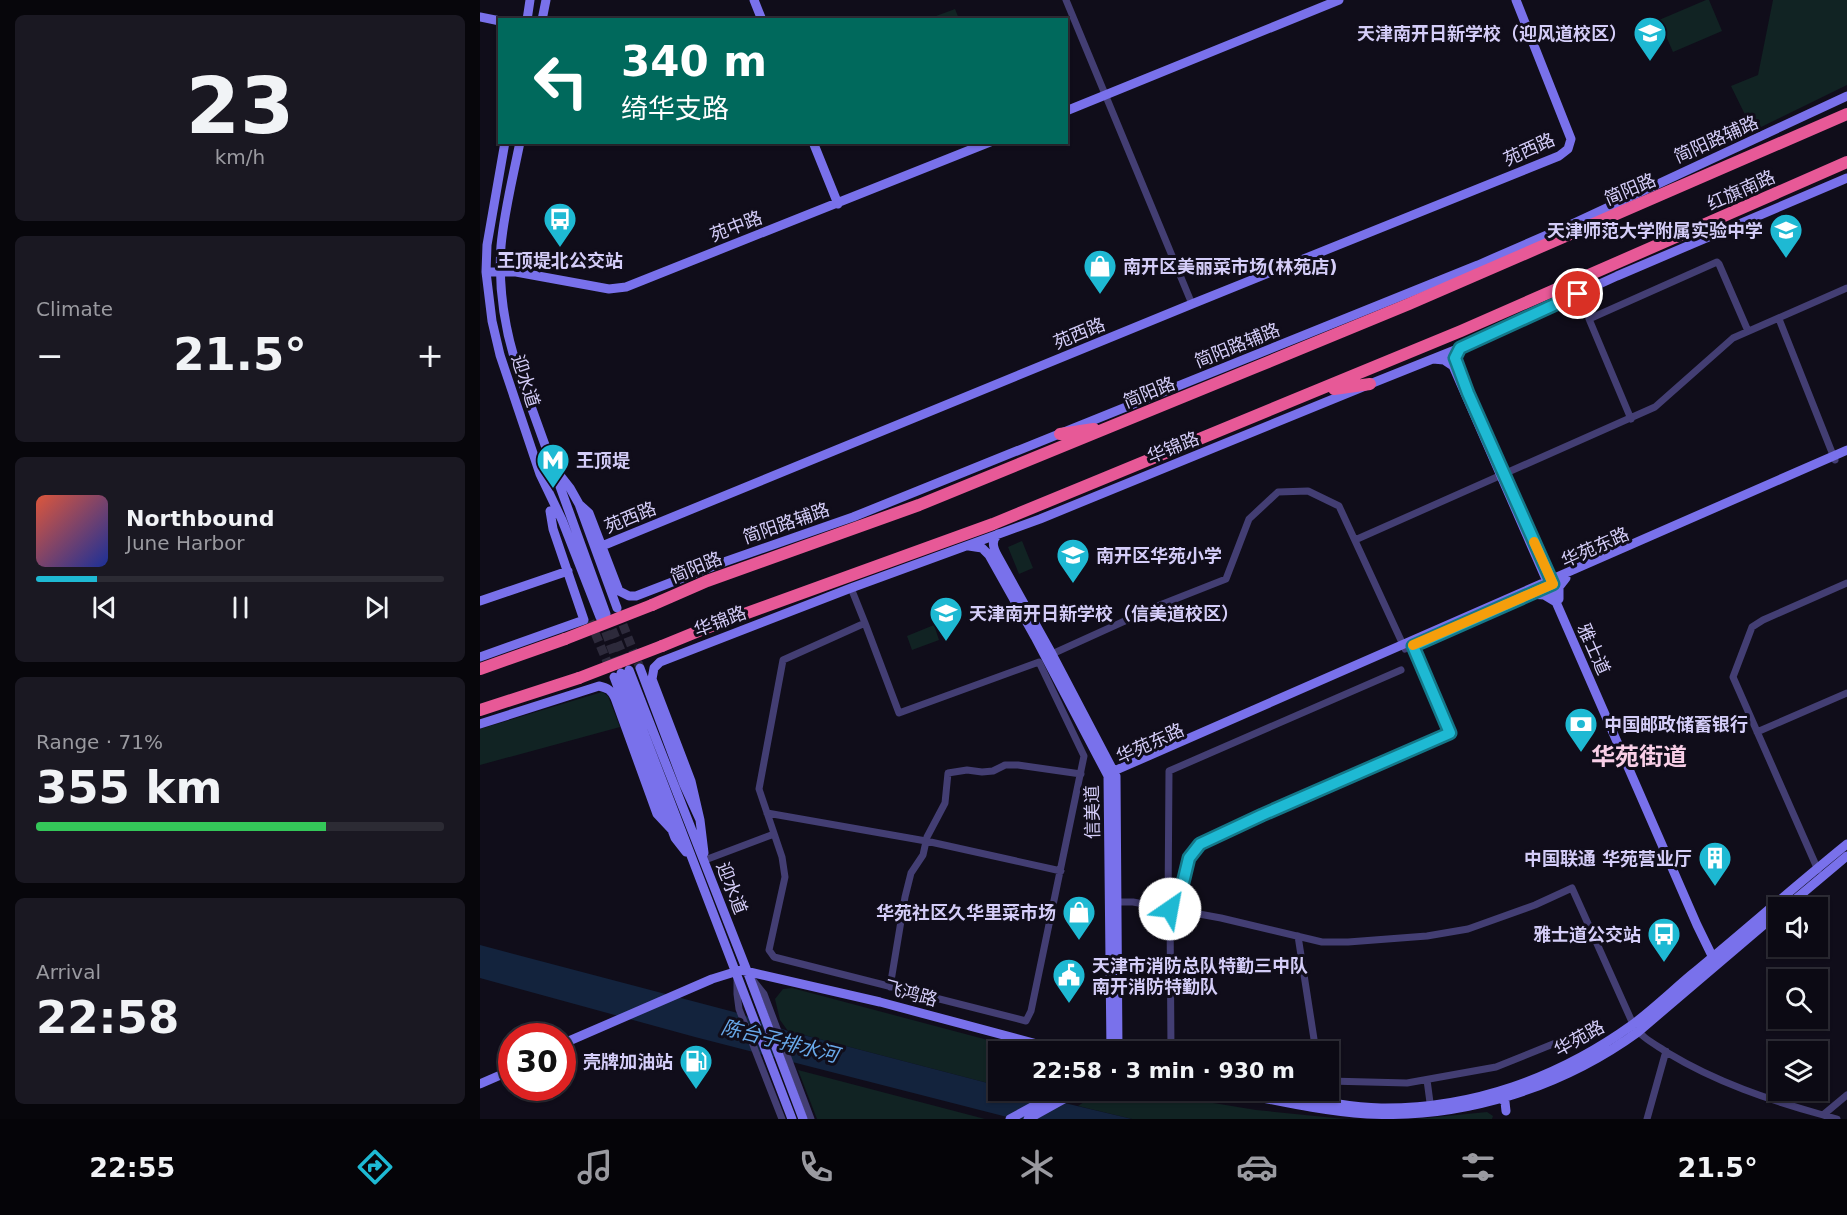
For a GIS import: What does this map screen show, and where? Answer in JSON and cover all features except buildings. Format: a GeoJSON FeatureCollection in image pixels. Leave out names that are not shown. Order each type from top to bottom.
{"type":"FeatureCollection","features":[{"type":"Feature","properties":{"kind":"highway","name":"简阳路"},"geometry":{"type":"LineString","coordinates":[[480,669],[565,639],[706,581],[919,505],[1409,304],[1847,114]]}},
{"type":"Feature","properties":{"kind":"highway","name":"红旗南路"},"geometry":{"type":"LineString","coordinates":[[1317,391],[1583,279],[1847,162]]}},
{"type":"Feature","properties":{"kind":"highway"},"geometry":{"type":"LineString","coordinates":[[480,710],[579,678],[706,628],[993,524],[1317,391],[1370,384]]}},
{"type":"Feature","properties":{"kind":"highway"},"geometry":{"type":"LineString","coordinates":[[1060,434],[1110,427]]}},
{"type":"Feature","properties":{"kind":"street"},"geometry":{"type":"LineString","coordinates":[[527,18],[530,0]]}},
{"type":"Feature","properties":{"kind":"street"},"geometry":{"type":"LineString","coordinates":[[542,18],[546,0]]}},
{"type":"Feature","properties":{"kind":"street"},"geometry":{"type":"LineString","coordinates":[[754,0],[761,18]]}},
{"type":"Feature","properties":{"kind":"street"},"geometry":{"type":"LineString","coordinates":[[1066,0],[1192,304]]}},
{"type":"Feature","properties":{"kind":"street"},"geometry":{"type":"LineString","coordinates":[[1068,110],[1328,0]]}},
{"type":"Feature","properties":{"kind":"street"},"geometry":{"type":"LineString","coordinates":[[1068,105],[1105,93],[1339,0]]}},
{"type":"Feature","properties":{"kind":"street"},"geometry":{"type":"LineString","coordinates":[[1512,0],[1568,142],[1568,149]]}},
{"type":"Feature","properties":{"kind":"street"},"geometry":{"type":"LineString","coordinates":[[1516,0],[1571,139],[1568,149]]}},
{"type":"Feature","properties":{"kind":"street"},"geometry":{"type":"LineString","coordinates":[[480,17],[498,21]]}},
{"type":"Feature","properties":{"kind":"street","name":"简阳路辅路"},"geometry":{"type":"LineString","coordinates":[[579,504],[589,513],[619,591],[628,596],[636,596],[724,562],[853,517],[1478,265],[1572,224],[1847,96]]}},
{"type":"Feature","properties":{"kind":"street","name":"迎水道"},"geometry":{"type":"LineString","coordinates":[[505,144],[489,235],[486,270],[490,309],[500,355],[540,474],[603,615],[507,334],[501,245],[520,144]]}},
{"type":"Feature","properties":{"kind":"street"},"geometry":{"type":"LineString","coordinates":[[814,144],[838,202]]}},
{"type":"Feature","properties":{"kind":"street","name":"苑中路"},"geometry":{"type":"LineString","coordinates":[[486,270],[501,267],[520,268],[613,284],[625,284],[838,202],[972,144]]}},
{"type":"Feature","properties":{"kind":"street","name":"苑中路"},"geometry":{"type":"LineString","coordinates":[[501,267],[516,272],[609,289],[626,287],[985,144]]}},
{"type":"Feature","properties":{"kind":"street","name":"苑西路"},"geometry":{"type":"LineString","coordinates":[[603,546],[1559,156],[1568,149]]}},
{"type":"Feature","properties":{"kind":"street","name":"华锦路"},"geometry":{"type":"LineString","coordinates":[[700,820],[691,781],[652,679],[654,668],[660,662],[851,588],[1040,519],[1460,348],[1617,276],[1847,178]]}},
{"type":"Feature","properties":{"kind":"street"},"geometry":{"type":"LineString","coordinates":[[489,235],[491,249],[501,267]]}},
{"type":"Feature","properties":{"kind":"street"},"geometry":{"type":"LineString","coordinates":[[1631,419],[1588,319],[1717,262],[1748,331]]}},
{"type":"Feature","properties":{"kind":"street"},"geometry":{"type":"LineString","coordinates":[[1409,304],[1478,265]]}},
{"type":"Feature","properties":{"kind":"street"},"geometry":{"type":"LineString","coordinates":[[1355,540],[1655,407],[1733,338],[1847,288]]}},
{"type":"Feature","properties":{"kind":"street"},"geometry":{"type":"LineString","coordinates":[[1779,319],[1834,458]]}},
{"type":"Feature","properties":{"kind":"street","name":"雅士道"},"geometry":{"type":"LineString","coordinates":[[1460,348],[1455,355],[1457,365],[1502,475]]}},
{"type":"Feature","properties":{"kind":"street","name":"雅士道"},"geometry":{"type":"LineString","coordinates":[[1433,359],[1444,360],[1453,366],[1714,956]]}},
{"type":"Feature","properties":{"kind":"street","name":"华苑东路"},"geometry":{"type":"LineString","coordinates":[[1112,774],[1126,771],[1408,645],[1530,594],[1566,575],[1834,458],[1847,450]]}},
{"type":"Feature","properties":{"kind":"street","name":"华苑东路"},"geometry":{"type":"LineString","coordinates":[[1834,458],[1847,455]]}},
{"type":"Feature","properties":{"kind":"street"},"geometry":{"type":"LineString","coordinates":[[553,467],[570,488],[579,504],[616,608]]}},
{"type":"Feature","properties":{"kind":"street"},"geometry":{"type":"LineString","coordinates":[[540,474],[550,511],[587,620]]}},
{"type":"Feature","properties":{"kind":"street"},"geometry":{"type":"LineString","coordinates":[[1040,519],[1095,482]]}},
{"type":"Feature","properties":{"kind":"street"},"geometry":{"type":"LineString","coordinates":[[1052,654],[1058,649],[1160,605],[1226,579],[1249,519],[1278,492],[1308,490],[1339,506],[1408,645],[1450,733],[1200,844],[1189,858],[1179,911]]}},
{"type":"Feature","properties":{"kind":"street"},"geometry":{"type":"LineString","coordinates":[[550,511],[553,529],[567,571],[587,620]]}},
{"type":"Feature","properties":{"kind":"street","name":"信美道"},"geometry":{"type":"LineString","coordinates":[[998,534],[993,546],[997,555],[1052,654],[1112,774],[1116,789],[1114,902]]}},
{"type":"Feature","properties":{"kind":"street","name":"信美道"},"geometry":{"type":"LineString","coordinates":[[966,546],[982,548],[989,555],[1112,774],[1116,1041]]}},
{"type":"Feature","properties":{"kind":"street"},"geometry":{"type":"LineString","coordinates":[[480,601],[567,571]]}},
{"type":"Feature","properties":{"kind":"street"},"geometry":{"type":"LineString","coordinates":[[1530,594],[1544,595],[1557,600],[1559,587],[1566,575]]}},
{"type":"Feature","properties":{"kind":"street"},"geometry":{"type":"LineString","coordinates":[[1819,872],[1733,677],[1752,627],[1847,583]]}},
{"type":"Feature","properties":{"kind":"street","name":"华苑东路"},"geometry":{"type":"LineString","coordinates":[[1112,774],[1551,584]]}},
{"type":"Feature","properties":{"kind":"street"},"geometry":{"type":"LineString","coordinates":[[851,588],[865,623],[899,713],[1039,662],[1084,756],[1031,1011],[1026,1021],[774,957],[769,950],[785,877],[782,857],[759,789],[783,660],[865,623]]}},
{"type":"Feature","properties":{"kind":"street"},"geometry":{"type":"LineString","coordinates":[[480,657],[587,620]]}},
{"type":"Feature","properties":{"kind":"street"},"geometry":{"type":"LineString","coordinates":[[640,668],[684,785],[700,820],[702,864]]}},
{"type":"Feature","properties":{"kind":"street"},"geometry":{"type":"LineString","coordinates":[[1171,1041],[1169,771],[1401,670]]}},
{"type":"Feature","properties":{"kind":"street","name":"迎水道"},"geometry":{"type":"LineString","coordinates":[[672,830],[621,674],[767,1015],[803,1119]]}},
{"type":"Feature","properties":{"kind":"street"},"geometry":{"type":"LineString","coordinates":[[480,724],[599,686],[611,691],[657,814],[672,830],[675,838],[702,864]]}},
{"type":"Feature","properties":{"kind":"street"},"geometry":{"type":"LineString","coordinates":[[1757,732],[1847,693]]}},
{"type":"Feature","properties":{"kind":"street"},"geometry":{"type":"LineString","coordinates":[[890,987],[905,897],[912,873],[923,855],[926,841],[945,803],[948,773],[967,770],[993,771],[1005,765],[1018,765],[1081,774]]}},
{"type":"Feature","properties":{"kind":"street"},"geometry":{"type":"LineString","coordinates":[[1116,789],[1119,778],[1126,771]]}},
{"type":"Feature","properties":{"kind":"street"},"geometry":{"type":"LineString","coordinates":[[767,813],[926,841],[1060,871]]}},
{"type":"Feature","properties":{"kind":"street"},"geometry":{"type":"LineString","coordinates":[[702,864],[774,834]]}},
{"type":"Feature","properties":{"kind":"street","name":"华苑路"},"geometry":{"type":"LineString","coordinates":[[1795,897],[1847,844]]}},
{"type":"Feature","properties":{"kind":"street","name":"华苑路"},"geometry":{"type":"LineString","coordinates":[[1331,1101],[1368,1107],[1431,1108],[1505,1104],[1521,1089],[1588,1063],[1614,1049],[1704,969],[1714,956],[1819,872],[1847,856]]}},
{"type":"Feature","properties":{"kind":"street","name":"迎水道"},"geometry":{"type":"LineString","coordinates":[[702,864],[736,973],[745,1011],[792,1119]]}},
{"type":"Feature","properties":{"kind":"street"},"geometry":{"type":"LineString","coordinates":[[1114,902],[1132,902],[1169,909],[1322,942],[1348,942],[1431,936],[1468,928],[1535,905],[1572,888],[1636,1028],[1645,1039],[1693,1068],[1749,1092],[1837,1119]]}},
{"type":"Feature","properties":{"kind":"street","name":"华苑路"},"geometry":{"type":"LineString","coordinates":[[1714,956],[1768,919]]}},
{"type":"Feature","properties":{"kind":"street"},"geometry":{"type":"LineString","coordinates":[[1298,936],[1314,1041]]}},
{"type":"Feature","properties":{"kind":"street"},"geometry":{"type":"LineString","coordinates":[[576,1040],[678,995],[736,973],[748,973]]}},
{"type":"Feature","properties":{"kind":"street","name":"飞鸿路"},"geometry":{"type":"LineString","coordinates":[[748,973],[1003,1041]]}},
{"type":"Feature","properties":{"kind":"street","name":"飞鸿路"},"geometry":{"type":"LineString","coordinates":[[748,973],[880,1002],[1026,1041]]}},
{"type":"Feature","properties":{"kind":"street"},"geometry":{"type":"LineString","coordinates":[[1339,1081],[1407,1083],[1427,1080],[1497,1067],[1558,1042]]}},
{"type":"Feature","properties":{"kind":"street"},"geometry":{"type":"LineString","coordinates":[[1647,1119],[1666,1051]]}},
{"type":"Feature","properties":{"kind":"street"},"geometry":{"type":"LineString","coordinates":[[765,1060],[782,1119]]}},
{"type":"Feature","properties":{"kind":"street"},"geometry":{"type":"LineString","coordinates":[[785,1062],[811,1119]]}},
{"type":"Feature","properties":{"kind":"street"},"geometry":{"type":"LineString","coordinates":[[480,1082],[498,1074]]}},
{"type":"Feature","properties":{"kind":"street"},"geometry":{"type":"LineString","coordinates":[[1427,1080],[1431,1108]]}},
{"type":"Feature","properties":{"kind":"street","name":"华苑路"},"geometry":{"type":"LineString","coordinates":[[1289,1101],[1357,1113],[1397,1115],[1483,1095],[1505,1104]]}},
{"type":"Feature","properties":{"kind":"street"},"geometry":{"type":"LineString","coordinates":[[1823,1115],[1847,1095]]}},
{"type":"Feature","properties":{"kind":"street"},"geometry":{"type":"LineString","coordinates":[[1010,1119],[1047,1101]]}},
{"type":"Feature","properties":{"kind":"street"},"geometry":{"type":"LineString","coordinates":[[1028,1119],[1053,1101]]}},
{"type":"Feature","properties":{"kind":"shaded area"},"geometry":{"type":"Polygon","coordinates":[[[1709,0],[1722,31],[1673,52],[1659,20],[1709,0]]]}},
{"type":"Feature","properties":{"kind":"shaded area"},"geometry":{"type":"Polygon","coordinates":[[[1773,0],[1847,0],[1847,85],[1753,131],[1731,86],[1758,75],[1773,0]]]}},
{"type":"Feature","properties":{"kind":"shaded area"},"geometry":{"type":"Polygon","coordinates":[[[955,9],[959,18],[931,18],[955,9]]]}},
{"type":"Feature","properties":{"kind":"shaded area"},"geometry":{"type":"Polygon","coordinates":[[[1022,541],[1033,568],[1019,574],[1008,547],[1022,541]]]}},
{"type":"Feature","properties":{"kind":"shaded area"},"geometry":{"type":"Polygon","coordinates":[[[934,625],[939,640],[912,650],[907,636],[934,625]]]}},
{"type":"Feature","properties":{"kind":"shaded area"},"geometry":{"type":"Polygon","coordinates":[[[602,692],[608,696],[620,727],[480,765],[480,729],[602,692]]]}},
{"type":"Feature","properties":{"kind":"shaded area"},"geometry":{"type":"Polygon","coordinates":[[[792,988],[991,1041],[988,1041],[988,1083],[788,1031],[780,1020],[775,999],[783,989],[792,988]]]}},
{"type":"Feature","properties":{"kind":"shaded area"},"geometry":{"type":"Polygon","coordinates":[[[798,1070],[985,1119],[817,1119],[798,1070]]]}},
{"type":"Feature","properties":{"kind":"shaded area"},"geometry":{"type":"Polygon","coordinates":[[[1085,1101],[1201,1101],[1256,1110],[1345,1119],[1132,1119],[1078,1106],[1085,1101]]]}},
{"type":"Feature","properties":{"kind":"shaded area"},"geometry":{"type":"Polygon","coordinates":[[[1487,1112],[1493,1116],[1492,1119],[1416,1119],[1487,1112]]]}},
{"type":"Feature","properties":{"kind":"water","name":"陈台子排水河"},"geometry":{"type":"Polygon","coordinates":[[[480,945],[734,1012],[788,1031],[988,1083],[988,1101],[1056,1101],[1132,1119],[1015,1119],[695,1037],[480,978],[480,945]]]}},
{"type":"Feature","properties":{"kind":"tunnel"},"geometry":{"type":"LineString","coordinates":[[618,612],[640,668]]}},
{"type":"Feature","properties":{"kind":"tunnel"},"geometry":{"type":"LineString","coordinates":[[607,617],[627,665]]}},
{"type":"Feature","properties":{"kind":"tunnel"},"geometry":{"type":"LineString","coordinates":[[601,619],[619,668]]}},
{"type":"Feature","properties":{"kind":"tunnel"},"geometry":{"type":"LineString","coordinates":[[590,621],[611,671]]}},
{"type":"Feature","properties":{"kind":"slow traffic"},"geometry":{"type":"LineString","coordinates":[[1413,645],[1553,584],[1534,542]]}},
{"type":"Feature","properties":{"kind":"place","name":"天津南开日新学校（迎风道校区）"},"geometry":{"type":"Point","coordinates":[1650,62]}},
{"type":"Feature","properties":{"kind":"place","name":"王顶堤北公交站"},"geometry":{"type":"Point","coordinates":[560,248]}},
{"type":"Feature","properties":{"kind":"place","name":"天津师范大学附属实验中学"},"geometry":{"type":"Point","coordinates":[1786,259]}},
{"type":"Feature","properties":{"kind":"place","name":"南开区美丽菜市场(林苑店)"},"geometry":{"type":"Point","coordinates":[1100,295]}},
{"type":"Feature","properties":{"kind":"place","name":"王顶堤"},"geometry":{"type":"Point","coordinates":[553,489]}},
{"type":"Feature","properties":{"kind":"place","name":"南开区华苑小学"},"geometry":{"type":"Point","coordinates":[1073,584]}},
{"type":"Feature","properties":{"kind":"place","name":"天津南开日新学校（信美道校区）"},"geometry":{"type":"Point","coordinates":[946,642]}},
{"type":"Feature","properties":{"kind":"place","name":"中国邮政储蓄银行"},"geometry":{"type":"Point","coordinates":[1581,753]}},
{"type":"Feature","properties":{"kind":"place","name":"中国联通 华苑营业厅"},"geometry":{"type":"Point","coordinates":[1715,887]}},
{"type":"Feature","properties":{"kind":"place","name":"华苑社区久华里菜市场"},"geometry":{"type":"Point","coordinates":[1079,941]}},
{"type":"Feature","properties":{"kind":"place","name":"雅士道公交站"},"geometry":{"type":"Point","coordinates":[1664,963]}},
{"type":"Feature","properties":{"kind":"place","name":"天津市消防总队特勤三中队 南开消防特勤队"},"geometry":{"type":"Point","coordinates":[1069,1004]}},
{"type":"Feature","properties":{"kind":"place","name":"壳牌加油站"},"geometry":{"type":"Point","coordinates":[696,1090]}},
{"type":"Feature","properties":{"kind":"district","name":"华苑街道"},"geometry":{"type":"Point","coordinates":[1639,757]}},
{"type":"Feature","properties":{"kind":"route"},"geometry":{"type":"LineString","coordinates":[[1170,909],[1179,911],[1189,858],[1200,844],[1450,733],[1413,646],[1553,584],[1503,474],[1455,358],[1460,348],[1578,294]]}}]}
